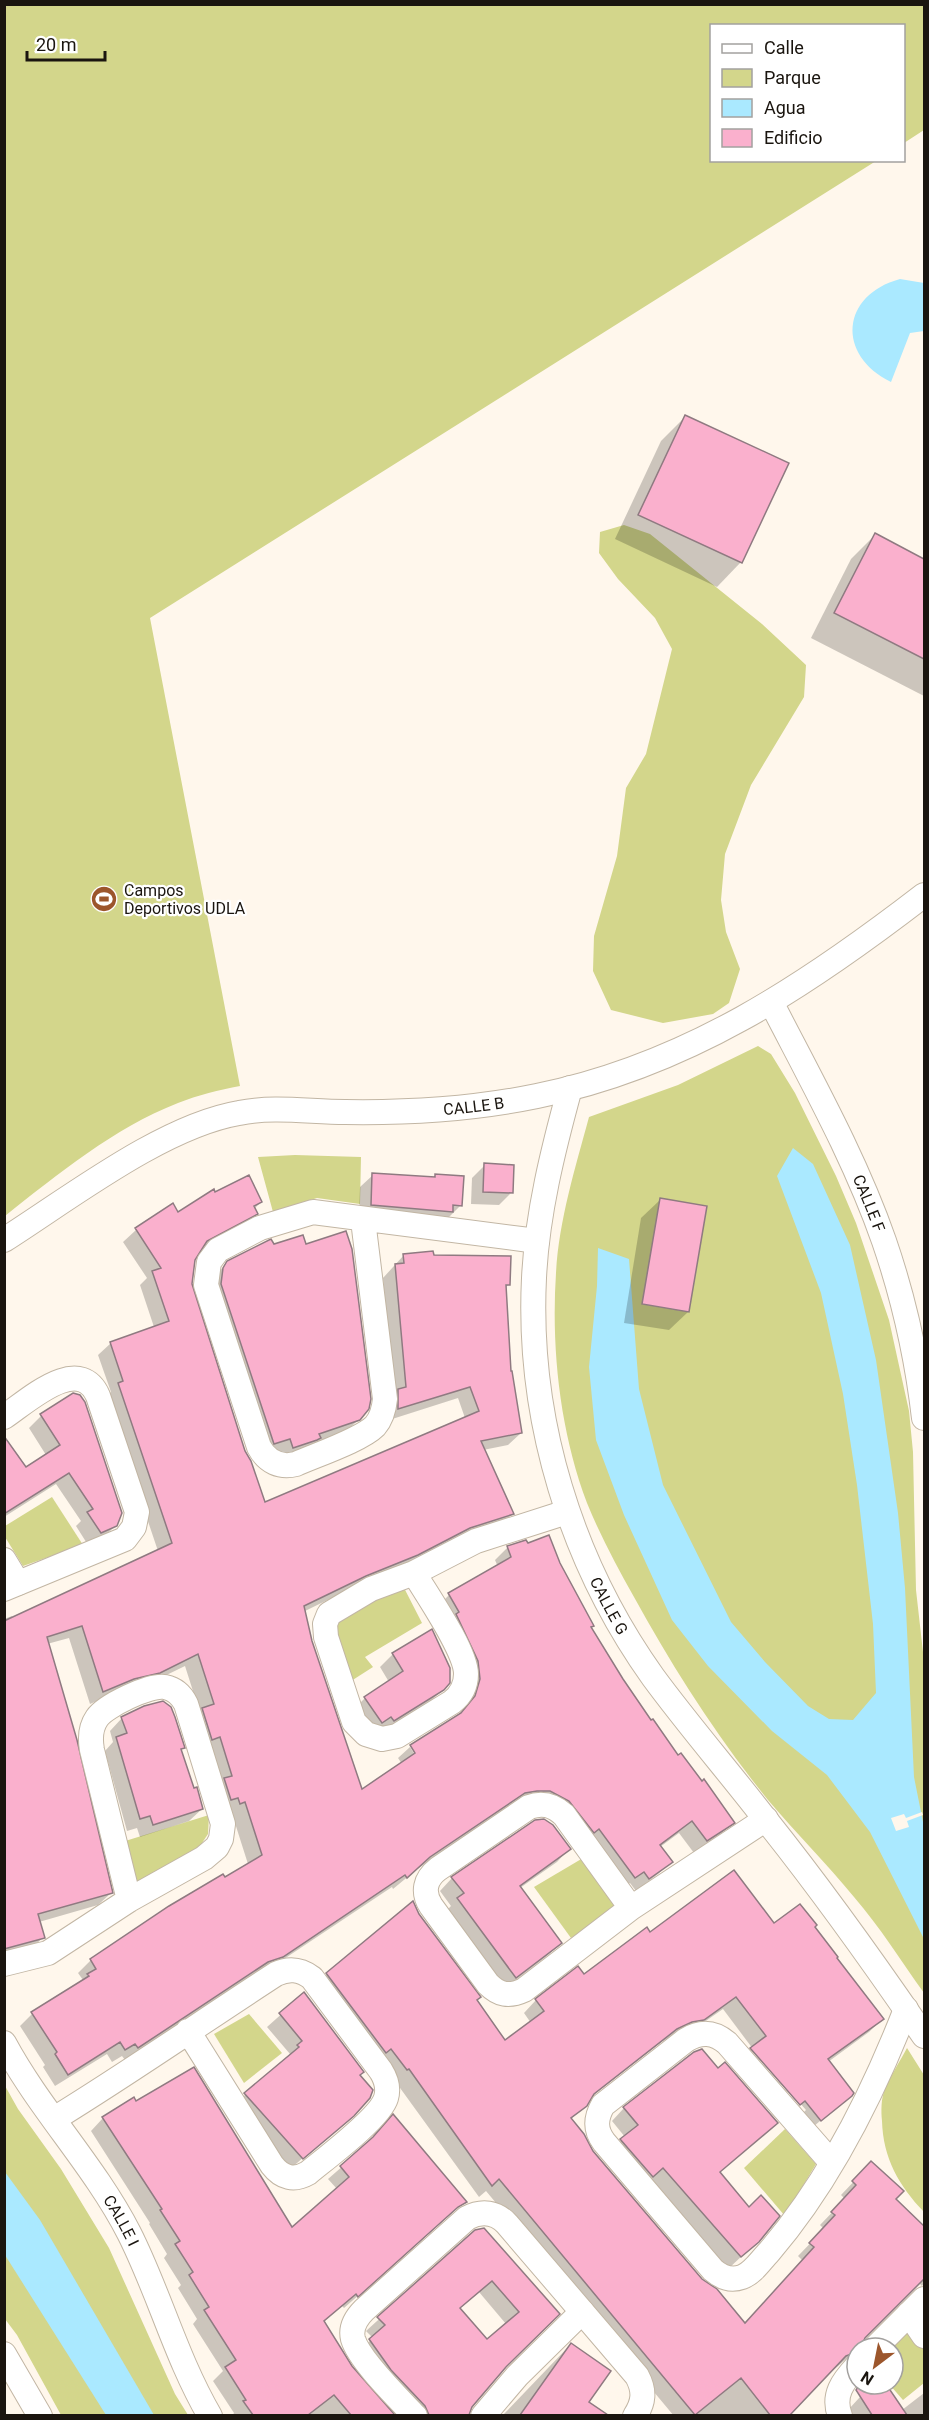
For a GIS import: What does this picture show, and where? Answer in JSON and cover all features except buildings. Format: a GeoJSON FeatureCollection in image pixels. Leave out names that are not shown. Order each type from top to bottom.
{"type":"FeatureCollection","features":[{"type":"Feature","properties":{"kind":"street","name":"CALLE B"},"geometry":{"type":"LineString","coordinates":[[4,1240],[121,1165],[185,1130],[213,1119],[267,1110],[381,1112],[507,1102],[570,1088],[622,1073],[714,1035],[771,1002],[834,962],[924,895]]}},
{"type":"Feature","properties":{"kind":"street","name":"CALLE F"},"geometry":{"type":"LineString","coordinates":[[771,1002],[828,1110],[884,1239],[911,1336],[924,1418]]}},
{"type":"Feature","properties":{"kind":"street","name":"CALLE G"},"geometry":{"type":"LineString","coordinates":[[570,1088],[557,1136],[537,1241],[534,1279],[536,1356],[542,1409],[552,1462],[567,1512],[592,1573],[618,1623],[646,1667],[837,1911],[924,2036]]}},
{"type":"Feature","properties":{"kind":"street"},"geometry":{"type":"LineString","coordinates":[[363,1220],[385,1399],[381,1419],[366,1432],[296,1464],[276,1464],[263,1454],[206,1285],[209,1262],[213,1255],[225,1245],[260,1228],[303,1213],[327,1212],[363,1220],[537,1241]]}},
{"type":"Feature","properties":{"kind":"street"},"geometry":{"type":"LineString","coordinates":[[4,1418],[64,1379],[81,1378],[88,1382],[98,1396],[137,1512],[134,1527],[125,1539],[11,1586],[4,1560]]}},
{"type":"Feature","properties":{"kind":"street"},"geometry":{"type":"LineString","coordinates":[[414,1572],[463,1659],[466,1681],[458,1697],[452,1702],[397,1736],[374,1738],[366,1734],[354,1722],[326,1636],[325,1624],[333,1610],[476,1542],[567,1512]]}},
{"type":"Feature","properties":{"kind":"street"},"geometry":{"type":"LineString","coordinates":[[4,1964],[48,1953],[129,1900],[204,1858],[217,1847],[222,1832],[221,1816],[186,1704],[178,1693],[166,1687],[152,1688],[110,1706],[97,1718],[91,1733],[92,1750],[129,1900]]}},
{"type":"Feature","properties":{"kind":"street"},"geometry":{"type":"LineString","coordinates":[[631,1908],[564,1815],[557,1808],[538,1804],[528,1807],[438,1869],[432,1874],[426,1886],[428,1900],[488,1984],[496,1992],[506,1995],[524,1990],[631,1908],[766,1819]]}},
{"type":"Feature","properties":{"kind":"street"},"geometry":{"type":"LineString","coordinates":[[54,2119],[188,2031],[276,1974],[291,1970],[306,1973],[317,1984],[381,2071],[386,2080],[385,2100],[374,2115],[308,2173],[288,2178],[281,2175],[272,2165],[188,2031]]}},
{"type":"Feature","properties":{"kind":"street"},"geometry":{"type":"LineString","coordinates":[[831,2162],[727,2043],[722,2038],[709,2033],[693,2036],[678,2047],[603,2105],[597,2118],[597,2127],[604,2142],[712,2270],[726,2278],[742,2277],[755,2268],[799,2213],[831,2162],[876,2080],[906,2009]]}},
{"type":"Feature","properties":{"kind":"street","name":"CALLE I"},"geometry":{"type":"LineString","coordinates":[[4,2043],[129,2232],[186,2369],[210,2415]]}},
{"type":"Feature","properties":{"kind":"street"},"geometry":{"type":"LineString","coordinates":[[415,2415],[356,2346],[352,2332],[354,2323],[364,2310],[467,2218],[482,2213],[489,2213],[502,2219],[638,2376],[644,2394],[642,2404],[635,2415]]}},
{"type":"Feature","properties":{"kind":"street"},"geometry":{"type":"LineString","coordinates":[[917,2307],[924,2336]]}},
{"type":"Feature","properties":{"kind":"street"},"geometry":{"type":"LineString","coordinates":[[887,2336],[917,2307]]}},
{"type":"Feature","properties":{"kind":"street"},"geometry":{"type":"LineString","coordinates":[[483,2415],[517,2376],[582,2312]]}},
{"type":"Feature","properties":{"kind":"street"},"geometry":{"type":"LineString","coordinates":[[4,2354],[40,2415]]}},
{"type":"Feature","properties":{"kind":"street"},"geometry":{"type":"LineString","coordinates":[[840,2415],[837,2401],[838,2391],[845,2379]]}},
{"type":"Feature","properties":{"kind":"green space"},"geometry":{"type":"Polygon","coordinates":[[[5,4],[924,5],[924,130],[905,142],[905,24],[710,24],[710,162],[874,162],[150,618],[240,1086],[186,1100],[131,1125],[87,1153],[5,1216],[5,4]]]}},
{"type":"Feature","properties":{"kind":"green space"},"geometry":{"type":"Polygon","coordinates":[[[624,525],[650,534],[762,624],[806,665],[804,697],[751,785],[725,854],[721,900],[726,932],[740,969],[729,1003],[713,1014],[663,1023],[611,1010],[593,971],[594,936],[617,856],[626,788],[646,754],[672,649],[655,618],[618,579],[599,553],[600,532],[624,525]]]}},
{"type":"Feature","properties":{"kind":"green space"},"geometry":{"type":"Polygon","coordinates":[[[758,1046],[771,1054],[795,1093],[836,1176],[856,1223],[889,1320],[909,1411],[913,1452],[916,1590],[924,1661],[924,1993],[864,1908],[749,1776],[713,1727],[680,1676],[597,1527],[578,1476],[564,1419],[556,1360],[556,1273],[564,1214],[589,1117],[678,1085],[758,1046]]]}},
{"type":"Feature","properties":{"kind":"green space"},"geometry":{"type":"Polygon","coordinates":[[[295,1155],[361,1157],[360,1204],[317,1198],[273,1212],[258,1157],[295,1155]]]}},
{"type":"Feature","properties":{"kind":"green space"},"geometry":{"type":"Polygon","coordinates":[[[52,1497],[83,1545],[23,1566],[5,1537],[5,1526],[52,1497]]]}},
{"type":"Feature","properties":{"kind":"green space"},"geometry":{"type":"Polygon","coordinates":[[[401,1582],[422,1623],[365,1657],[373,1667],[348,1683],[334,1638],[337,1620],[401,1582]]]}},
{"type":"Feature","properties":{"kind":"green space"},"geometry":{"type":"Polygon","coordinates":[[[209,1815],[208,1834],[200,1846],[136,1883],[122,1842],[209,1815]]]}},
{"type":"Feature","properties":{"kind":"green space"},"geometry":{"type":"Polygon","coordinates":[[[583,1858],[619,1906],[571,1938],[534,1887],[583,1858]]]}},
{"type":"Feature","properties":{"kind":"green space"},"geometry":{"type":"Polygon","coordinates":[[[249,2014],[282,2053],[244,2083],[214,2034],[249,2014]]]}},
{"type":"Feature","properties":{"kind":"green space"},"geometry":{"type":"Polygon","coordinates":[[[907,2048],[924,2075],[924,2212],[907,2192],[894,2171],[883,2134],[882,2100],[890,2079],[907,2048]]]}},
{"type":"Feature","properties":{"kind":"green space"},"geometry":{"type":"Polygon","coordinates":[[[4,2084],[18,2109],[61,2169],[109,2248],[175,2394],[188,2415],[61,2415],[17,2335],[5,2319],[4,2084]]]}},
{"type":"Feature","properties":{"kind":"green space"},"geometry":{"type":"Polygon","coordinates":[[[785,2129],[816,2164],[785,2216],[744,2168],[785,2129]]]}},
{"type":"Feature","properties":{"kind":"green space"},"geometry":{"type":"Polygon","coordinates":[[[907,2333],[914,2335],[924,2347],[924,2383],[903,2400],[900,2396],[905,2396],[905,2336],[901,2335],[907,2333]]]}},
{"type":"Feature","properties":{"kind":"water"},"geometry":{"type":"Polygon","coordinates":[[[900,279],[924,283],[924,331],[910,333],[891,382],[873,370],[861,357],[854,342],[853,326],[857,312],[866,298],[880,287],[900,279]]]}},
{"type":"Feature","properties":{"kind":"water"},"geometry":{"type":"Polygon","coordinates":[[[793,1148],[813,1164],[850,1245],[876,1360],[898,1513],[905,1588],[914,1777],[924,1827],[924,1939],[870,1832],[827,1775],[772,1731],[708,1666],[672,1620],[624,1515],[596,1440],[589,1367],[597,1286],[598,1248],[629,1259],[639,1389],[663,1485],[731,1622],[765,1662],[808,1706],[829,1719],[853,1720],[876,1693],[873,1624],[857,1485],[843,1394],[821,1293],[777,1176],[793,1148]]]}},
{"type":"Feature","properties":{"kind":"water"},"geometry":{"type":"Polygon","coordinates":[[[5,2172],[40,2220],[154,2415],[106,2415],[5,2255],[5,2172]]]}},
{"type":"Feature","properties":{"kind":"pier"},"geometry":{"type":"Polygon","coordinates":[[[922,1812],[923,1815],[907,1821],[909,1827],[896,1831],[891,1818],[904,1814],[906,1818],[922,1812]]]}},
{"type":"Feature","properties":{"kind":"place","name":"Campos Deportivos UDLA"},"geometry":{"type":"Point","coordinates":[104,899]}}]}
